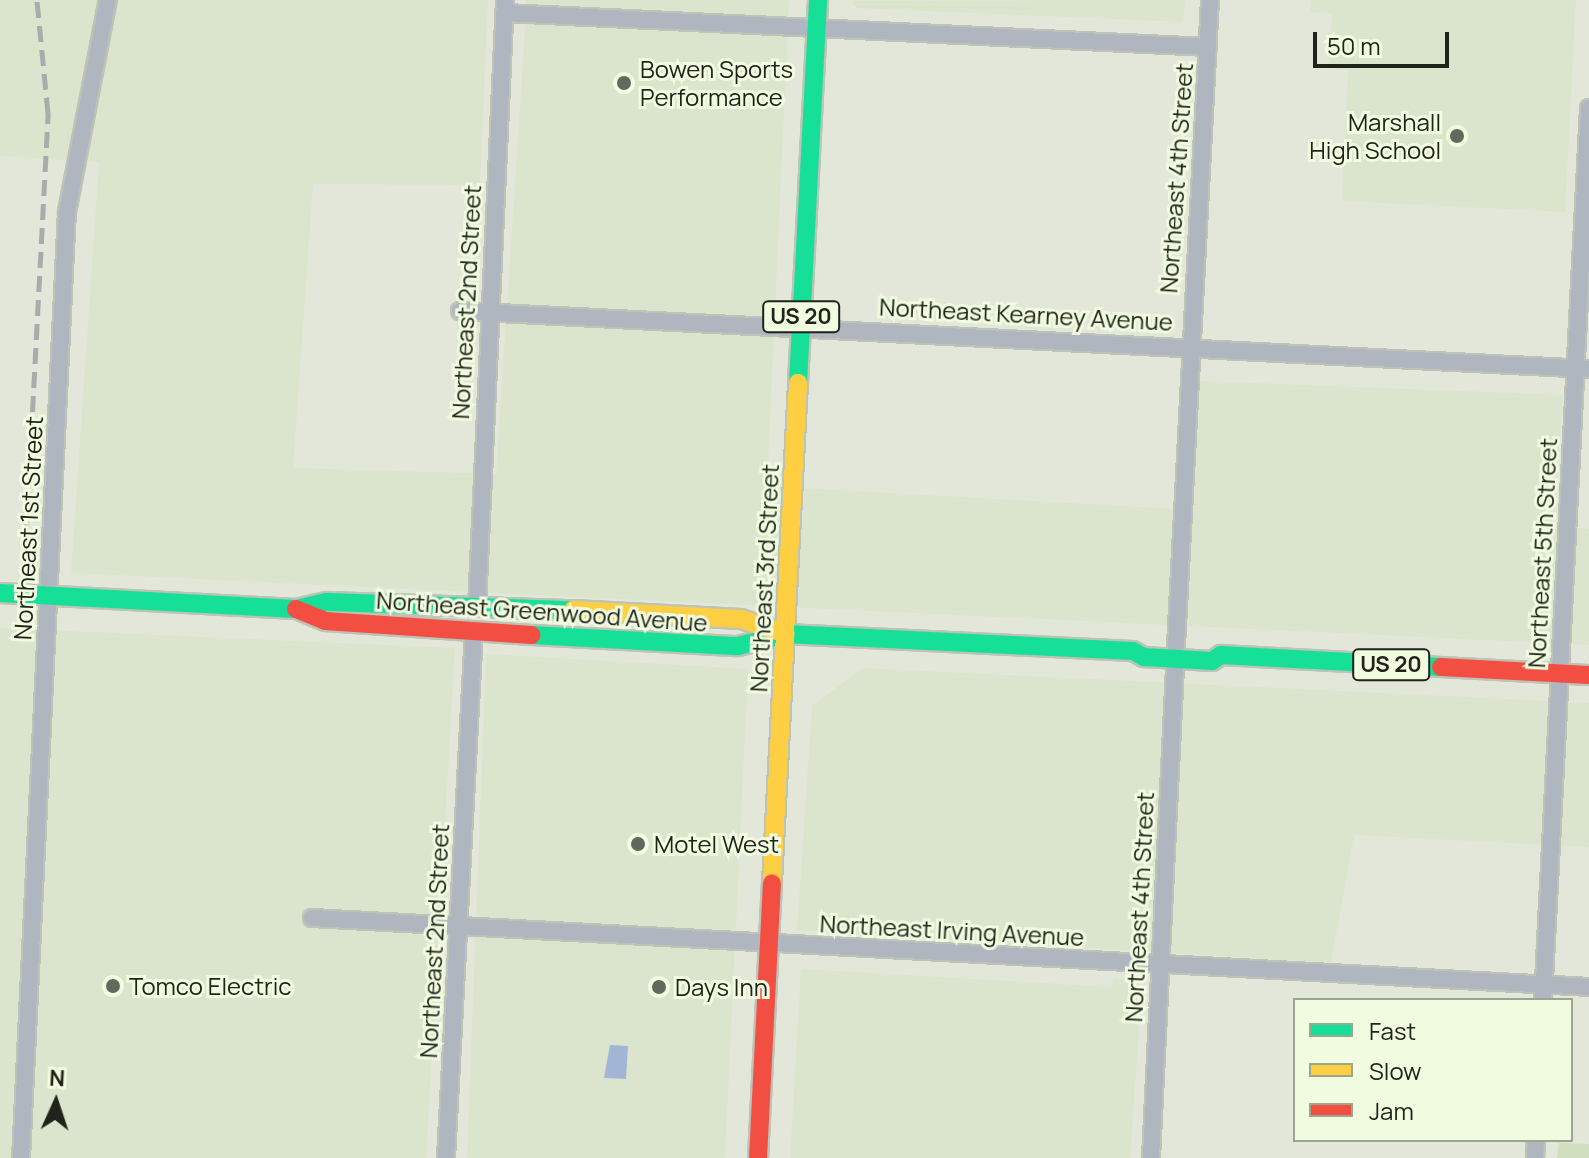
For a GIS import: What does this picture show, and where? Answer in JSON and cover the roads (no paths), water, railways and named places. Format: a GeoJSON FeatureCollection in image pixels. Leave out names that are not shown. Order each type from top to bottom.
{"type":"FeatureCollection","features":[{"type":"Feature","properties":{"kind":"main road","name":"Northeast 3rd Street"},"geometry":{"type":"LineString","coordinates":[[758,1158],[818,0]]}},
{"type":"Feature","properties":{"kind":"main road","name":"Northeast Greenwood Avenue"},"geometry":{"type":"LineString","coordinates":[[0,593],[296,609],[327,602],[741,619],[786,634],[1133,651],[1144,657],[1214,648],[1221,655],[1589,675]]}},
{"type":"Feature","properties":{"kind":"main road","name":"Northeast Greenwood Avenue"},"geometry":{"type":"LineString","coordinates":[[296,609],[325,621],[738,646],[786,634]]}},
{"type":"Feature","properties":{"kind":"street","name":"Northeast 1st Street"},"geometry":{"type":"LineString","coordinates":[[21,1158],[67,212],[108,0]]}},
{"type":"Feature","properties":{"kind":"street","name":"Northeast 4th Street"},"geometry":{"type":"LineString","coordinates":[[1151,1158],[1189,347],[1210,0]]}},
{"type":"Feature","properties":{"kind":"street"},"geometry":{"type":"LineString","coordinates":[[505,7],[816,29],[1208,47]]}},
{"type":"Feature","properties":{"kind":"street","name":"Northeast 2nd Street"},"geometry":{"type":"LineString","coordinates":[[477,607],[505,7]]}},
{"type":"Feature","properties":{"kind":"street","name":"Northeast 5th Street"},"geometry":{"type":"LineString","coordinates":[[1543,992],[1582,368],[1589,108]]}},
{"type":"Feature","properties":{"kind":"street","name":"Northeast Kearney Avenue"},"geometry":{"type":"LineString","coordinates":[[460,311],[1582,368]]}},
{"type":"Feature","properties":{"kind":"street","name":"Northeast 2nd Street"},"geometry":{"type":"LineString","coordinates":[[446,1158],[474,631]]}},
{"type":"Feature","properties":{"kind":"street","name":"Northeast Irving Avenue"},"geometry":{"type":"LineString","coordinates":[[312,918],[1159,964],[1543,992],[1589,987]]}},
{"type":"Feature","properties":{"kind":"water"},"geometry":{"type":"Polygon","coordinates":[[[610,1045],[628,1046],[626,1079],[604,1078],[610,1045]]]}},
{"type":"Feature","properties":{"kind":"railway"},"geometry":{"type":"LineString","coordinates":[[25,555],[48,113],[37,0]]}},
{"type":"Feature","properties":{"kind":"place","name":"Bowen Sports Performance"},"geometry":{"type":"Point","coordinates":[624,83]}},
{"type":"Feature","properties":{"kind":"place","name":"Marshall High School"},"geometry":{"type":"Point","coordinates":[1457,136]}},
{"type":"Feature","properties":{"kind":"place","name":"Motel West"},"geometry":{"type":"Point","coordinates":[638,844]}},
{"type":"Feature","properties":{"kind":"place","name":"Tomco Electric"},"geometry":{"type":"Point","coordinates":[113,986]}},
{"type":"Feature","properties":{"kind":"place","name":"Days Inn"},"geometry":{"type":"Point","coordinates":[659,987]}}]}
